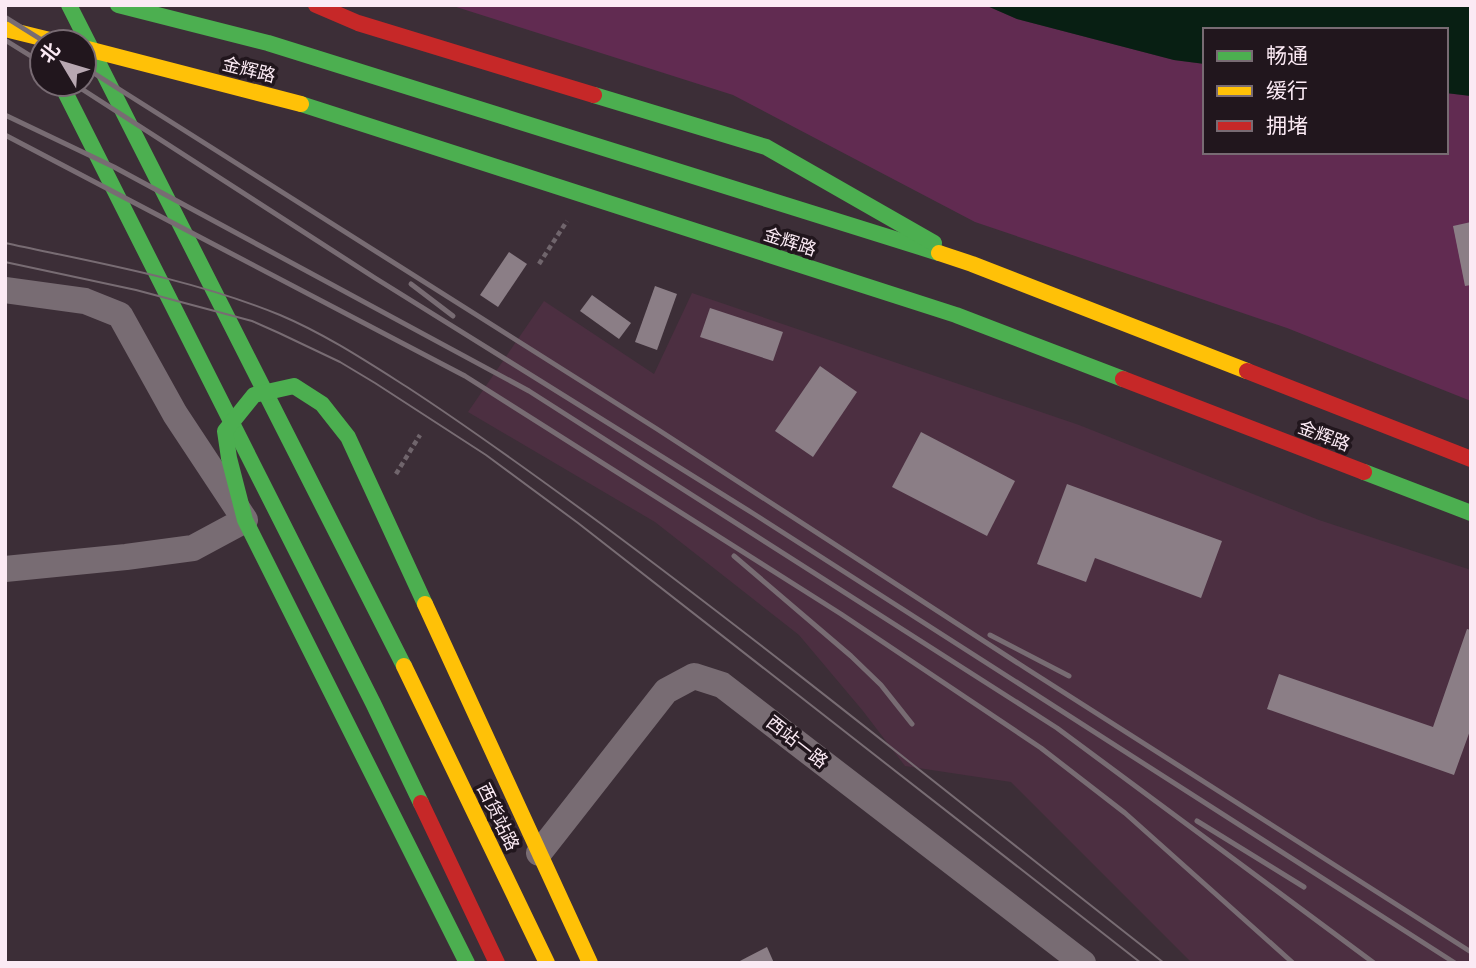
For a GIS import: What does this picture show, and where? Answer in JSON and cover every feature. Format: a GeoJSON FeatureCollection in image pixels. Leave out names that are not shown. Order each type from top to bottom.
{"type":"FeatureCollection","features":[{"type":"Feature","properties":{"kind":"main road","name":"西货站路"},"geometry":{"type":"LineString","coordinates":[[69,5],[415,687],[547,963]]}},
{"type":"Feature","properties":{"kind":"main road","name":"金辉路"},"geometry":{"type":"LineString","coordinates":[[118,5],[268,43],[972,264],[1471,459]]}},
{"type":"Feature","properties":{"kind":"main road"},"geometry":{"type":"LineString","coordinates":[[316,5],[358,23],[766,147],[972,264]]}},
{"type":"Feature","properties":{"kind":"main road"},"geometry":{"type":"LineString","coordinates":[[27,15],[33,28]]}},
{"type":"Feature","properties":{"kind":"main road"},"geometry":{"type":"LineString","coordinates":[[5,29],[28,35]]}},
{"type":"Feature","properties":{"kind":"main road","name":"金辉路"},"geometry":{"type":"LineString","coordinates":[[98,52],[275,96],[956,315],[1471,513]]}},
{"type":"Feature","properties":{"kind":"main road"},"geometry":{"type":"LineString","coordinates":[[68,98],[373,703],[497,963]]}},
{"type":"Feature","properties":{"kind":"main road"},"geometry":{"type":"LineString","coordinates":[[467,963],[245,520],[225,431],[254,395],[294,386],[322,404],[348,437],[590,963]]}},
{"type":"Feature","properties":{"kind":"street"},"geometry":{"type":"LineString","coordinates":[[5,290],[85,301],[120,315],[175,414],[245,520],[193,548],[5,569]]}},
{"type":"Feature","properties":{"kind":"street","name":"西站一路"},"geometry":{"type":"LineString","coordinates":[[539,853],[666,691],[694,676],[722,685],[1083,963]]}},
{"type":"Feature","properties":{"kind":"path"},"geometry":{"type":"LineString","coordinates":[[539,264],[572,214]]}},
{"type":"Feature","properties":{"kind":"path"},"geometry":{"type":"LineString","coordinates":[[376,499],[388,486],[420,435]]}},
{"type":"Feature","properties":{"kind":"shaded area"},"geometry":{"type":"Polygon","coordinates":[[[450,5],[985,5],[1017,19],[1174,60],[1203,64],[1203,154],[1448,154],[1448,93],[1471,96],[1471,401],[1287,328],[975,222],[733,95],[450,5]]]}},
{"type":"Feature","properties":{"kind":"shaded area"},"geometry":{"type":"Polygon","coordinates":[[[985,5],[1471,5],[1471,96],[1448,93],[1448,28],[1203,28],[1203,64],[1174,60],[1017,19],[985,5]]]}},
{"type":"Feature","properties":{"kind":"shaded area"},"geometry":{"type":"Polygon","coordinates":[[[692,293],[1079,425],[1319,520],[1471,570],[1471,963],[1192,963],[1011,782],[905,766],[799,635],[655,522],[468,412],[544,301],[654,374],[692,293]]]}},
{"type":"Feature","properties":{"kind":"building"},"geometry":{"type":"Polygon","coordinates":[[[1471,222],[1471,285],[1465,286],[1453,226],[1471,222]]]}},
{"type":"Feature","properties":{"kind":"building"},"geometry":{"type":"Polygon","coordinates":[[[509,252],[527,264],[498,307],[480,295],[509,252]]]}},
{"type":"Feature","properties":{"kind":"building"},"geometry":{"type":"Polygon","coordinates":[[[655,286],[677,294],[657,350],[635,342],[655,286]]]}},
{"type":"Feature","properties":{"kind":"building"},"geometry":{"type":"Polygon","coordinates":[[[592,295],[631,323],[619,339],[580,311],[592,295]]]}},
{"type":"Feature","properties":{"kind":"building"},"geometry":{"type":"Polygon","coordinates":[[[710,308],[783,332],[773,361],[700,337],[710,308]]]}},
{"type":"Feature","properties":{"kind":"building"},"geometry":{"type":"Polygon","coordinates":[[[820,366],[857,392],[813,457],[775,431],[820,366]]]}},
{"type":"Feature","properties":{"kind":"building"},"geometry":{"type":"Polygon","coordinates":[[[921,432],[1015,481],[987,536],[892,487],[921,432]]]}},
{"type":"Feature","properties":{"kind":"building"},"geometry":{"type":"Polygon","coordinates":[[[1067,484],[1222,541],[1201,598],[1095,558],[1086,582],[1037,564],[1067,484]]]}},
{"type":"Feature","properties":{"kind":"building"},"geometry":{"type":"Polygon","coordinates":[[[1467,629],[1471,630],[1471,728],[1454,775],[1267,709],[1279,674],[1433,727],[1467,629]]]}},
{"type":"Feature","properties":{"kind":"building"},"geometry":{"type":"Polygon","coordinates":[[[767,947],[774,963],[736,963],[767,947]]]}},
{"type":"Feature","properties":{"kind":"tram line"},"geometry":{"type":"LineString","coordinates":[[5,243],[213,291],[297,322],[361,358],[576,505],[813,686],[1164,963]]}},
{"type":"Feature","properties":{"kind":"tram line"},"geometry":{"type":"LineString","coordinates":[[5,262],[136,290],[252,321],[340,362],[375,383],[486,455],[578,523],[1141,963]]}},
{"type":"Feature","properties":{"kind":"railway"},"geometry":{"type":"LineString","coordinates":[[5,17],[28,31]]}},
{"type":"Feature","properties":{"kind":"railway"},"geometry":{"type":"LineString","coordinates":[[5,40],[28,54]]}},
{"type":"Feature","properties":{"kind":"railway"},"geometry":{"type":"LineString","coordinates":[[98,76],[657,429],[1471,952]]}},
{"type":"Feature","properties":{"kind":"railway"},"geometry":{"type":"LineString","coordinates":[[96,98],[375,278],[754,514],[1455,963]]}},
{"type":"Feature","properties":{"kind":"railway"},"geometry":{"type":"LineString","coordinates":[[5,115],[114,167],[529,391],[1057,728],[1374,963]]}},
{"type":"Feature","properties":{"kind":"railway"},"geometry":{"type":"LineString","coordinates":[[5,135],[465,376],[841,614],[1041,748],[1125,813],[1293,963]]}},
{"type":"Feature","properties":{"kind":"railway"},"geometry":{"type":"LineString","coordinates":[[411,284],[453,316]]}},
{"type":"Feature","properties":{"kind":"railway"},"geometry":{"type":"LineString","coordinates":[[734,556],[851,656],[881,685],[912,724]]}},
{"type":"Feature","properties":{"kind":"railway"},"geometry":{"type":"LineString","coordinates":[[990,635],[1069,676]]}},
{"type":"Feature","properties":{"kind":"railway"},"geometry":{"type":"LineString","coordinates":[[1197,821],[1304,887]]}},
{"type":"Feature","properties":{"kind":"traffic: fast"},"geometry":{"type":"LineString","coordinates":[[69,5],[404,666]]}},
{"type":"Feature","properties":{"kind":"traffic: fast"},"geometry":{"type":"LineString","coordinates":[[118,5],[268,43],[939,253]]}},
{"type":"Feature","properties":{"kind":"traffic: fast"},"geometry":{"type":"LineString","coordinates":[[594,95],[766,147],[934,243]]}},
{"type":"Feature","properties":{"kind":"traffic: fast"},"geometry":{"type":"LineString","coordinates":[[68,98],[421,803]]}},
{"type":"Feature","properties":{"kind":"traffic: fast"},"geometry":{"type":"LineString","coordinates":[[301,104],[956,315],[1123,379]]}},
{"type":"Feature","properties":{"kind":"traffic: fast"},"geometry":{"type":"LineString","coordinates":[[425,604],[348,437],[322,404],[294,386],[254,395],[225,431],[245,520],[467,963]]}},
{"type":"Feature","properties":{"kind":"traffic: fast"},"geometry":{"type":"LineString","coordinates":[[1364,472],[1471,513]]}},
{"type":"Feature","properties":{"kind":"traffic: slow"},"geometry":{"type":"LineString","coordinates":[[5,29],[28,35]]}},
{"type":"Feature","properties":{"kind":"traffic: slow"},"geometry":{"type":"LineString","coordinates":[[98,52],[301,104]]}},
{"type":"Feature","properties":{"kind":"traffic: slow"},"geometry":{"type":"LineString","coordinates":[[939,253],[1247,371]]}},
{"type":"Feature","properties":{"kind":"traffic: slow"},"geometry":{"type":"LineString","coordinates":[[425,604],[590,963]]}},
{"type":"Feature","properties":{"kind":"traffic: slow"},"geometry":{"type":"LineString","coordinates":[[404,666],[547,963]]}},
{"type":"Feature","properties":{"kind":"traffic: jam"},"geometry":{"type":"LineString","coordinates":[[316,5],[358,23],[594,95]]}},
{"type":"Feature","properties":{"kind":"traffic: jam"},"geometry":{"type":"LineString","coordinates":[[1247,371],[1471,459]]}},
{"type":"Feature","properties":{"kind":"traffic: jam"},"geometry":{"type":"LineString","coordinates":[[1123,379],[1364,472]]}},
{"type":"Feature","properties":{"kind":"traffic: jam"},"geometry":{"type":"LineString","coordinates":[[421,803],[497,963]]}}]}
